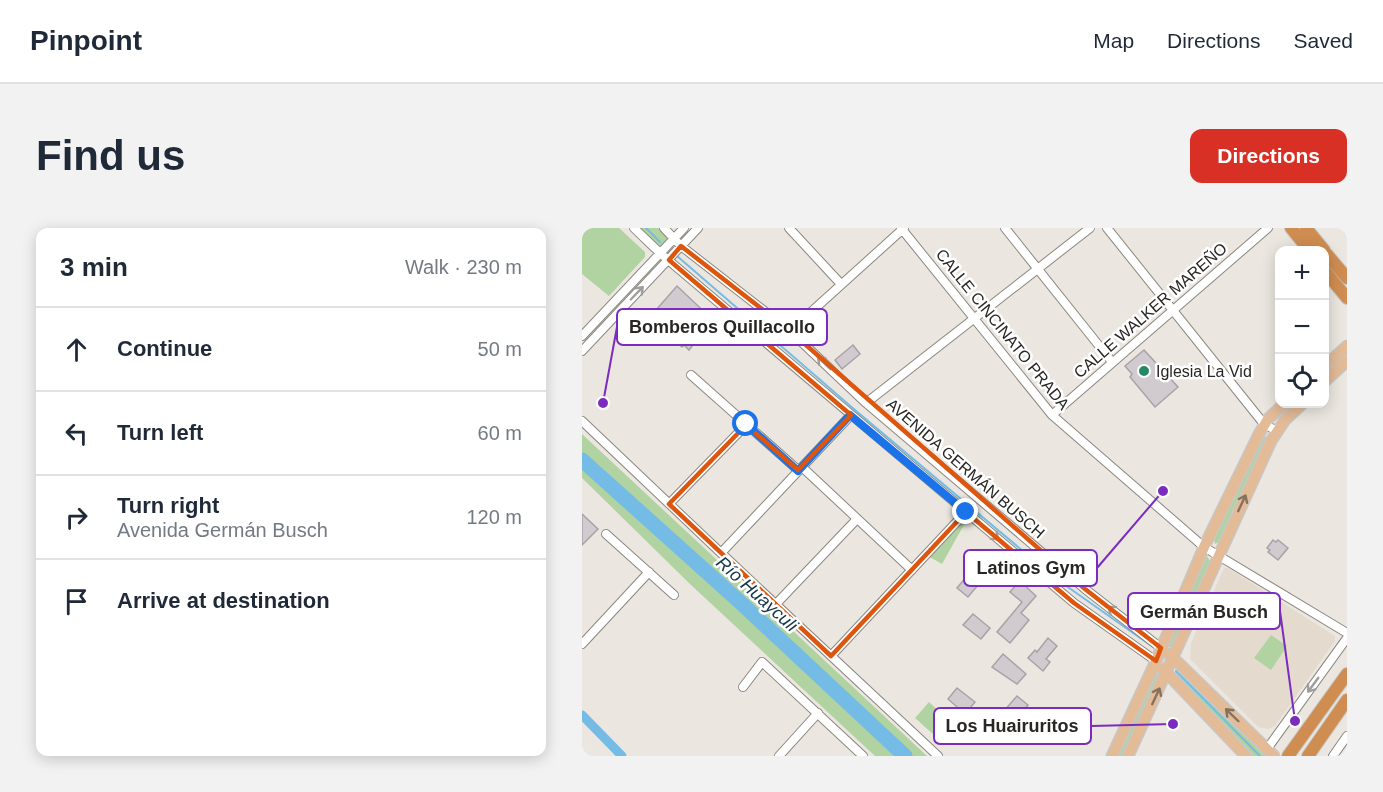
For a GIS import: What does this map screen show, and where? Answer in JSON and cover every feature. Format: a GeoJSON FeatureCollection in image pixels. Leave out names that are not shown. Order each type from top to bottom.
{"type":"FeatureCollection","features":[{"type":"Feature","properties":{"kind":"highway"},"geometry":{"type":"LineString","coordinates":[[1291,228],[1306,246]]}},
{"type":"Feature","properties":{"kind":"highway"},"geometry":{"type":"LineString","coordinates":[[1306,228],[1320,246]]}},
{"type":"Feature","properties":{"kind":"highway"},"geometry":{"type":"LineString","coordinates":[[1329,257],[1347,278]]}},
{"type":"Feature","properties":{"kind":"highway"},"geometry":{"type":"LineString","coordinates":[[1329,276],[1347,298]]}},
{"type":"Feature","properties":{"kind":"highway"},"geometry":{"type":"LineString","coordinates":[[1288,756],[1347,674]]}},
{"type":"Feature","properties":{"kind":"highway"},"geometry":{"type":"LineString","coordinates":[[1308,756],[1347,700]]}},
{"type":"Feature","properties":{"kind":"main road"},"geometry":{"type":"LineString","coordinates":[[1329,362],[1347,346]]}},
{"type":"Feature","properties":{"kind":"main road"},"geometry":{"type":"LineString","coordinates":[[1329,377],[1347,361]]}},
{"type":"Feature","properties":{"kind":"main road"},"geometry":{"type":"LineString","coordinates":[[1112,756],[1156,661],[1204,547],[1264,424],[1280,408]]}},
{"type":"Feature","properties":{"kind":"main road"},"geometry":{"type":"LineString","coordinates":[[1128,756],[1277,431],[1298,408]]}},
{"type":"Feature","properties":{"kind":"main road","name":"AVENIDA GERMÁN BUSCH"},"geometry":{"type":"LineString","coordinates":[[1161,648],[1271,753]]}},
{"type":"Feature","properties":{"kind":"main road","name":"AVENIDA GERMÁN BUSCH"},"geometry":{"type":"LineString","coordinates":[[1156,661],[1246,756]]}},
{"type":"Feature","properties":{"kind":"street","name":"AVENIDA GERMÁN BUSCH"},"geometry":{"type":"LineString","coordinates":[[634,228],[661,254],[1074,603],[1156,661]]}},
{"type":"Feature","properties":{"kind":"street","name":"AVENIDA GERMÁN BUSCH"},"geometry":{"type":"LineString","coordinates":[[664,228],[681,246],[790,331],[866,403],[1084,589],[1161,648]]}},
{"type":"Feature","properties":{"kind":"street"},"geometry":{"type":"LineString","coordinates":[[582,336],[684,228]]}},
{"type":"Feature","properties":{"kind":"street"},"geometry":{"type":"LineString","coordinates":[[582,351],[698,228]]}},
{"type":"Feature","properties":{"kind":"street"},"geometry":{"type":"LineString","coordinates":[[789,228],[840,283]]}},
{"type":"Feature","properties":{"kind":"street"},"geometry":{"type":"LineString","coordinates":[[790,331],[903,228]]}},
{"type":"Feature","properties":{"kind":"street","name":"CALLE CINCINATO PRADA"},"geometry":{"type":"LineString","coordinates":[[903,228],[1052,415],[1204,547],[1347,636]]}},
{"type":"Feature","properties":{"kind":"street"},"geometry":{"type":"LineString","coordinates":[[1005,228],[1112,362]]}},
{"type":"Feature","properties":{"kind":"street"},"geometry":{"type":"LineString","coordinates":[[866,403],[1090,228]]}},
{"type":"Feature","properties":{"kind":"street"},"geometry":{"type":"LineString","coordinates":[[1107,228],[1264,424],[1277,431]]}},
{"type":"Feature","properties":{"kind":"street","name":"CALLE WALKER MAREÑO"},"geometry":{"type":"LineString","coordinates":[[1052,415],[1268,228]]}},
{"type":"Feature","properties":{"kind":"street"},"geometry":{"type":"LineString","coordinates":[[690,375],[857,519],[912,570]]}},
{"type":"Feature","properties":{"kind":"street"},"geometry":{"type":"LineString","coordinates":[[721,553],[850,415]]}},
{"type":"Feature","properties":{"kind":"street"},"geometry":{"type":"LineString","coordinates":[[582,421],[938,756]]}},
{"type":"Feature","properties":{"kind":"street"},"geometry":{"type":"LineString","coordinates":[[669,504],[746,424]]}},
{"type":"Feature","properties":{"kind":"street"},"geometry":{"type":"LineString","coordinates":[[831,656],[966,512]]}},
{"type":"Feature","properties":{"kind":"street"},"geometry":{"type":"LineString","coordinates":[[776,604],[857,519]]}},
{"type":"Feature","properties":{"kind":"street"},"geometry":{"type":"LineString","coordinates":[[606,534],[674,595]]}},
{"type":"Feature","properties":{"kind":"street"},"geometry":{"type":"LineString","coordinates":[[582,644],[649,573]]}},
{"type":"Feature","properties":{"kind":"street"},"geometry":{"type":"LineString","coordinates":[[1271,753],[1347,636]]}},
{"type":"Feature","properties":{"kind":"street"},"geometry":{"type":"LineString","coordinates":[[743,687],[762,663],[863,756]]}},
{"type":"Feature","properties":{"kind":"street"},"geometry":{"type":"LineString","coordinates":[[779,756],[818,713]]}},
{"type":"Feature","properties":{"kind":"street"},"geometry":{"type":"LineString","coordinates":[[1333,756],[1347,736]]}},
{"type":"Feature","properties":{"kind":"highlighted area"},"geometry":{"type":"Polygon","coordinates":[[[681,246],[790,331],[1085,589],[1161,648],[1156,661],[1074,603],[966,512],[831,656],[669,504],[746,425],[798,470],[851,415],[669,260],[681,246]]]}},
{"type":"Feature","properties":{"kind":"shaded area"},"geometry":{"type":"Polygon","coordinates":[[[1224,568],[1228,568],[1335,636],[1335,641],[1275,726],[1268,729],[1258,727],[1190,659],[1191,643],[1224,568]]]}},
{"type":"Feature","properties":{"kind":"green space"},"geometry":{"type":"Polygon","coordinates":[[[582,228],[619,228],[645,252],[645,257],[609,296],[582,274],[582,228]]]}},
{"type":"Feature","properties":{"kind":"green space"},"geometry":{"type":"Polygon","coordinates":[[[640,228],[658,228],[669,239],[660,248],[640,228]]]}},
{"type":"Feature","properties":{"kind":"green space"},"geometry":{"type":"Polygon","coordinates":[[[582,434],[927,756],[875,756],[691,585],[582,478],[582,434]]]}},
{"type":"Feature","properties":{"kind":"green space"},"geometry":{"type":"Polygon","coordinates":[[[1265,436],[1268,439],[1219,542],[1215,544],[1214,540],[1262,437],[1265,436]]]}},
{"type":"Feature","properties":{"kind":"green space"},"geometry":{"type":"Polygon","coordinates":[[[960,521],[965,523],[942,564],[928,556],[960,521]]]}},
{"type":"Feature","properties":{"kind":"green space"},"geometry":{"type":"Polygon","coordinates":[[[1207,556],[1210,561],[1174,647],[1169,647],[1168,645],[1207,556]]]}},
{"type":"Feature","properties":{"kind":"green space"},"geometry":{"type":"Polygon","coordinates":[[[1271,635],[1287,646],[1271,670],[1254,658],[1271,635]]]}},
{"type":"Feature","properties":{"kind":"green space"},"geometry":{"type":"Polygon","coordinates":[[[1177,668],[1266,756],[1251,756],[1173,676],[1177,668]]]}},
{"type":"Feature","properties":{"kind":"green space"},"geometry":{"type":"Polygon","coordinates":[[[1158,673],[1160,675],[1124,756],[1117,756],[1155,675],[1158,673]]]}},
{"type":"Feature","properties":{"kind":"green space"},"geometry":{"type":"Polygon","coordinates":[[[929,702],[957,728],[943,743],[915,718],[929,702]]]}},
{"type":"Feature","properties":{"kind":"building"},"geometry":{"type":"Polygon","coordinates":[[[677,286],[714,321],[706,331],[700,326],[691,337],[696,341],[689,350],[684,345],[682,347],[649,318],[677,286]]]}},
{"type":"Feature","properties":{"kind":"building"},"geometry":{"type":"Polygon","coordinates":[[[853,345],[860,354],[842,369],[835,360],[853,345]]]}},
{"type":"Feature","properties":{"kind":"building","name":"Iglesia La Vid"},"geometry":{"type":"Polygon","coordinates":[[[1144,350],[1178,387],[1155,407],[1130,377],[1132,374],[1125,366],[1144,350]]]}},
{"type":"Feature","properties":{"kind":"building"},"geometry":{"type":"Polygon","coordinates":[[[582,514],[598,529],[582,545],[582,514]]]}},
{"type":"Feature","properties":{"kind":"building"},"geometry":{"type":"Polygon","coordinates":[[[1273,540],[1276,542],[1278,540],[1288,548],[1278,560],[1268,552],[1270,550],[1267,548],[1273,540]]]}},
{"type":"Feature","properties":{"kind":"building"},"geometry":{"type":"Polygon","coordinates":[[[972,570],[983,579],[968,597],[957,588],[972,570]]]}},
{"type":"Feature","properties":{"kind":"building"},"geometry":{"type":"Polygon","coordinates":[[[1020,581],[1036,596],[1021,613],[1029,620],[1010,643],[997,632],[1022,602],[1010,592],[1020,581]]]}},
{"type":"Feature","properties":{"kind":"building"},"geometry":{"type":"Polygon","coordinates":[[[973,614],[990,628],[981,639],[963,625],[973,614]]]}},
{"type":"Feature","properties":{"kind":"building"},"geometry":{"type":"Polygon","coordinates":[[[1048,638],[1057,646],[1046,659],[1050,662],[1043,671],[1028,658],[1035,650],[1037,652],[1048,638]]]}},
{"type":"Feature","properties":{"kind":"building"},"geometry":{"type":"Polygon","coordinates":[[[1003,654],[1026,674],[1017,684],[992,667],[1003,654]]]}},
{"type":"Feature","properties":{"kind":"building"},"geometry":{"type":"Polygon","coordinates":[[[957,688],[975,702],[965,714],[948,699],[957,688]]]}},
{"type":"Feature","properties":{"kind":"building"},"geometry":{"type":"Polygon","coordinates":[[[1017,696],[1028,705],[1013,723],[1007,718],[992,736],[975,721],[985,710],[996,720],[1017,696]]]}},
{"type":"Feature","properties":{"kind":"waterway"},"geometry":{"type":"LineString","coordinates":[[646,228],[660,242]]}},
{"type":"Feature","properties":{"kind":"waterway"},"geometry":{"type":"LineString","coordinates":[[677,256],[855,410],[1055,578],[1153,647]]}},
{"type":"Feature","properties":{"kind":"waterway","name":"Río Huayculi"},"geometry":{"type":"LineString","coordinates":[[582,460],[740,602],[905,756]]}},
{"type":"Feature","properties":{"kind":"waterway"},"geometry":{"type":"LineString","coordinates":[[1176,671],[1260,756]]}},
{"type":"Feature","properties":{"kind":"waterway"},"geometry":{"type":"LineString","coordinates":[[582,715],[622,756]]}},
{"type":"Feature","properties":{"kind":"place","name":"Iglesia La Vid"},"geometry":{"type":"Point","coordinates":[1144,371]}},
{"type":"Feature","properties":{"kind":"place","name":"Bomberos Quillacollo"},"geometry":{"type":"Point","coordinates":[603,403]}},
{"type":"Feature","properties":{"kind":"place","name":"Latinos Gym"},"geometry":{"type":"Point","coordinates":[1163,491]}},
{"type":"Feature","properties":{"kind":"place","name":"Germán Busch"},"geometry":{"type":"Point","coordinates":[1295,721]}},
{"type":"Feature","properties":{"kind":"place","name":"Los Huairuritos"},"geometry":{"type":"Point","coordinates":[1173,724]}},
{"type":"Feature","properties":{"kind":"route"},"geometry":{"type":"LineString","coordinates":[[746,424],[798,471],[850,415],[966,512]]}}]}
